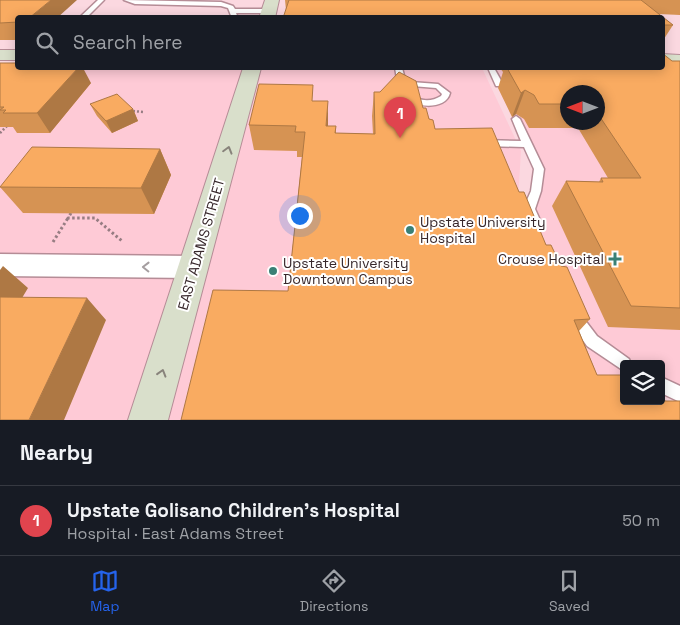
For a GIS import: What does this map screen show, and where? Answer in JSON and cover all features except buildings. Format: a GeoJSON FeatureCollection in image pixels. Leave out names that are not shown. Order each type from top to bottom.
{"type":"FeatureCollection","features":[{"type":"Feature","properties":{"kind":"street"},"geometry":{"type":"LineString","coordinates":[[0,55],[15,55]]}},
{"type":"Feature","properties":{"kind":"street"},"geometry":{"type":"LineString","coordinates":[[665,60],[680,60]]}},
{"type":"Feature","properties":{"kind":"street","name":"EAST ADAMS STREET"},"geometry":{"type":"LineString","coordinates":[[148,420],[251,70]]}},
{"type":"Feature","properties":{"kind":"street"},"geometry":{"type":"LineString","coordinates":[[0,265],[194,267]]}},
{"type":"Feature","properties":{"kind":"lane"},"geometry":{"type":"LineString","coordinates":[[85,15],[101,0]]}},
{"type":"Feature","properties":{"kind":"lane"},"geometry":{"type":"LineString","coordinates":[[127,0],[135,2],[215,3],[231,9],[270,9]]}},
{"type":"Feature","properties":{"kind":"lane"},"geometry":{"type":"LineString","coordinates":[[231,9],[238,1]]}},
{"type":"Feature","properties":{"kind":"lane"},"geometry":{"type":"LineString","coordinates":[[231,9],[234,15]]}},
{"type":"Feature","properties":{"kind":"lane"},"geometry":{"type":"LineString","coordinates":[[399,70],[402,87]]}},
{"type":"Feature","properties":{"kind":"lane"},"geometry":{"type":"LineString","coordinates":[[492,70],[499,84]]}},
{"type":"Feature","properties":{"kind":"lane"},"geometry":{"type":"LineString","coordinates":[[516,119],[539,169],[536,190],[529,209],[537,227]]}},
{"type":"Feature","properties":{"kind":"lane"},"geometry":{"type":"LineString","coordinates":[[477,143],[528,144]]}},
{"type":"Feature","properties":{"kind":"lane"},"geometry":{"type":"LineString","coordinates":[[566,301],[578,324],[592,341],[620,361]]}},
{"type":"Feature","properties":{"kind":"lane"},"geometry":{"type":"LineString","coordinates":[[665,387],[680,394]]}},
{"type":"Feature","properties":{"kind":"path"},"geometry":{"type":"LineString","coordinates":[[133,111],[143,112]]}},
{"type":"Feature","properties":{"kind":"path"},"geometry":{"type":"LineString","coordinates":[[0,134],[8,125]]}},
{"type":"Feature","properties":{"kind":"path"},"geometry":{"type":"LineString","coordinates":[[53,242],[71,213]]}},
{"type":"Feature","properties":{"kind":"path"},"geometry":{"type":"LineString","coordinates":[[68,218],[95,218],[122,241]]}},
{"type":"Feature","properties":{"kind":"shaded area","name":"Upstate University Downtown Campus"},"geometry":{"type":"Polygon","coordinates":[[[0,63],[15,63],[15,70],[483,70],[521,151],[518,200],[576,342],[620,367],[620,405],[633,405],[666,420],[0,420],[0,63]]]}},
{"type":"Feature","properties":{"kind":"shaded area","name":"Crouse Hospital"},"geometry":{"type":"Polygon","coordinates":[[[492,70],[680,70],[680,394],[665,387],[665,360],[620,361],[578,324],[529,209],[539,169],[492,70]]]}},
{"type":"Feature","properties":{"kind":"place","name":"Upstate Golisano Children's Hospital"},"geometry":{"type":"Point","coordinates":[400,138]}},
{"type":"Feature","properties":{"kind":"place","name":"Upstate University Hospital"},"geometry":{"type":"Point","coordinates":[410,230]}},
{"type":"Feature","properties":{"kind":"place","name":"Crouse Hospital"},"geometry":{"type":"Point","coordinates":[615,259]}},
{"type":"Feature","properties":{"kind":"place","name":"Upstate University Downtown Campus"},"geometry":{"type":"Point","coordinates":[273,271]}}]}
